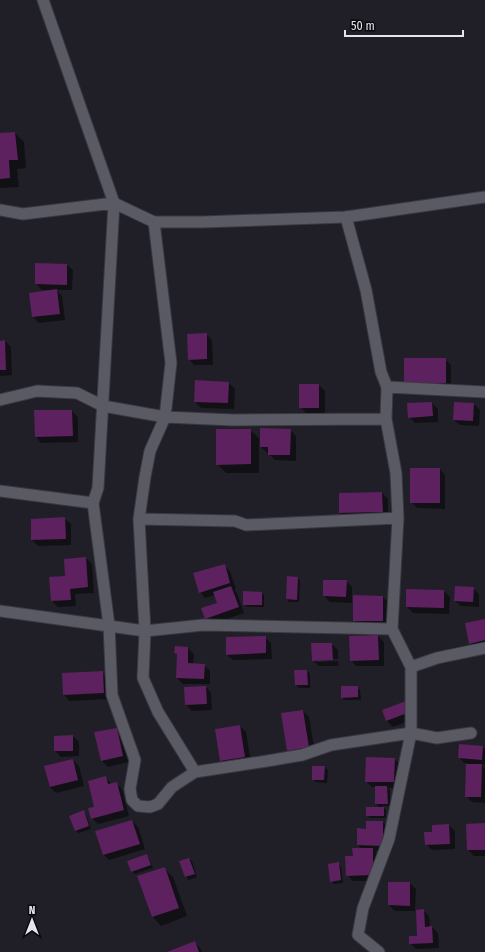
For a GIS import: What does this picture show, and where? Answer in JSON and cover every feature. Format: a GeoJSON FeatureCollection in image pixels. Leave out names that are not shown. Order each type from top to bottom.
{"type":"FeatureCollection","features":[{"type":"Feature","properties":{"kind":"street"},"geometry":{"type":"LineString","coordinates":[[43,0],[114,204],[98,488],[93,503],[109,625],[112,695],[135,760],[130,789],[132,800],[138,806],[150,807],[158,804],[172,787],[195,772],[267,762],[302,755],[331,745],[411,733],[437,738],[471,733]]}},
{"type":"Feature","properties":{"kind":"street"},"geometry":{"type":"LineString","coordinates":[[0,210],[23,214],[114,204],[154,222],[202,222],[346,217],[485,197]]}},
{"type":"Feature","properties":{"kind":"street"},"geometry":{"type":"LineString","coordinates":[[346,217],[366,290],[381,372],[387,387],[386,419],[396,473],[398,518],[392,629],[411,666],[411,733],[389,839],[363,908],[358,935],[379,952]]}},
{"type":"Feature","properties":{"kind":"street"},"geometry":{"type":"LineString","coordinates":[[154,222],[171,363],[164,417],[150,451],[139,519],[145,631],[143,678],[158,712],[195,772]]}},
{"type":"Feature","properties":{"kind":"street"},"geometry":{"type":"LineString","coordinates":[[387,387],[485,392]]}},
{"type":"Feature","properties":{"kind":"street"},"geometry":{"type":"LineString","coordinates":[[0,400],[38,390],[77,393],[103,406],[164,417],[233,420],[386,419]]}},
{"type":"Feature","properties":{"kind":"street"},"geometry":{"type":"LineString","coordinates":[[0,490],[93,503]]}},
{"type":"Feature","properties":{"kind":"street"},"geometry":{"type":"LineString","coordinates":[[139,519],[235,521],[246,525],[398,518]]}},
{"type":"Feature","properties":{"kind":"street"},"geometry":{"type":"LineString","coordinates":[[0,611],[145,631],[203,625],[392,629]]}},
{"type":"Feature","properties":{"kind":"street"},"geometry":{"type":"LineString","coordinates":[[411,666],[437,658],[485,648]]}},
{"type":"Feature","properties":{"kind":"building"},"geometry":{"type":"Polygon","coordinates":[[[15,132],[18,160],[9,160],[10,178],[0,179],[0,133],[15,132]]]}},
{"type":"Feature","properties":{"kind":"building"},"geometry":{"type":"Polygon","coordinates":[[[35,263],[67,264],[67,285],[35,284],[35,263]]]}},
{"type":"Feature","properties":{"kind":"building"},"geometry":{"type":"Polygon","coordinates":[[[57,289],[60,314],[32,317],[29,293],[57,289]]]}},
{"type":"Feature","properties":{"kind":"building"},"geometry":{"type":"Polygon","coordinates":[[[207,333],[207,359],[188,360],[187,334],[207,333]]]}},
{"type":"Feature","properties":{"kind":"building"},"geometry":{"type":"Polygon","coordinates":[[[5,340],[6,370],[0,370],[0,341],[5,340]]]}},
{"type":"Feature","properties":{"kind":"building"},"geometry":{"type":"Polygon","coordinates":[[[404,358],[446,358],[446,383],[404,383],[404,358]]]}},
{"type":"Feature","properties":{"kind":"building"},"geometry":{"type":"Polygon","coordinates":[[[195,380],[229,382],[228,403],[194,402],[195,380]]]}},
{"type":"Feature","properties":{"kind":"building"},"geometry":{"type":"Polygon","coordinates":[[[299,384],[319,384],[319,408],[299,408],[299,384]]]}},
{"type":"Feature","properties":{"kind":"building"},"geometry":{"type":"Polygon","coordinates":[[[432,402],[433,416],[408,418],[407,403],[432,402]]]}},
{"type":"Feature","properties":{"kind":"building"},"geometry":{"type":"Polygon","coordinates":[[[454,402],[474,403],[473,421],[453,420],[454,402]]]}},
{"type":"Feature","properties":{"kind":"building"},"geometry":{"type":"Polygon","coordinates":[[[34,410],[72,410],[73,436],[35,437],[34,410]]]}},
{"type":"Feature","properties":{"kind":"building"},"geometry":{"type":"Polygon","coordinates":[[[260,428],[291,429],[290,455],[268,455],[268,447],[260,447],[260,428]]]}},
{"type":"Feature","properties":{"kind":"building"},"geometry":{"type":"Polygon","coordinates":[[[216,429],[251,429],[251,464],[216,465],[216,429]]]}},
{"type":"Feature","properties":{"kind":"building"},"geometry":{"type":"Polygon","coordinates":[[[410,468],[440,468],[440,503],[410,503],[410,468]]]}},
{"type":"Feature","properties":{"kind":"building"},"geometry":{"type":"Polygon","coordinates":[[[382,492],[383,512],[339,513],[339,493],[382,492]]]}},
{"type":"Feature","properties":{"kind":"building"},"geometry":{"type":"Polygon","coordinates":[[[65,517],[66,539],[31,540],[31,519],[65,517]]]}},
{"type":"Feature","properties":{"kind":"building"},"geometry":{"type":"Polygon","coordinates":[[[86,557],[88,587],[70,589],[71,600],[51,601],[49,577],[65,576],[64,559],[86,557]]]}},
{"type":"Feature","properties":{"kind":"building"},"geometry":{"type":"Polygon","coordinates":[[[225,564],[230,583],[199,593],[193,573],[225,564]]]}},
{"type":"Feature","properties":{"kind":"building"},"geometry":{"type":"Polygon","coordinates":[[[287,576],[298,577],[297,600],[286,599],[287,576]]]}},
{"type":"Feature","properties":{"kind":"building"},"geometry":{"type":"Polygon","coordinates":[[[323,580],[347,580],[346,597],[323,596],[323,580]]]}},
{"type":"Feature","properties":{"kind":"building"},"geometry":{"type":"Polygon","coordinates":[[[231,586],[239,607],[205,619],[201,608],[217,603],[213,592],[231,586]]]}},
{"type":"Feature","properties":{"kind":"building"},"geometry":{"type":"Polygon","coordinates":[[[455,586],[474,587],[473,602],[454,601],[455,586]]]}},
{"type":"Feature","properties":{"kind":"building"},"geometry":{"type":"Polygon","coordinates":[[[406,589],[444,590],[444,608],[406,607],[406,589]]]}},
{"type":"Feature","properties":{"kind":"building"},"geometry":{"type":"Polygon","coordinates":[[[243,591],[262,592],[262,605],[243,605],[243,591]]]}},
{"type":"Feature","properties":{"kind":"building"},"geometry":{"type":"Polygon","coordinates":[[[353,595],[383,596],[383,621],[353,621],[353,595]]]}},
{"type":"Feature","properties":{"kind":"building"},"geometry":{"type":"Polygon","coordinates":[[[485,619],[485,640],[469,644],[465,623],[485,619]]]}},
{"type":"Feature","properties":{"kind":"building"},"geometry":{"type":"Polygon","coordinates":[[[378,635],[379,660],[350,661],[349,636],[378,635]]]}},
{"type":"Feature","properties":{"kind":"building"},"geometry":{"type":"Polygon","coordinates":[[[266,636],[266,653],[226,655],[226,637],[266,636]]]}},
{"type":"Feature","properties":{"kind":"building"},"geometry":{"type":"Polygon","coordinates":[[[311,643],[332,643],[333,660],[312,661],[311,643]]]}},
{"type":"Feature","properties":{"kind":"building"},"geometry":{"type":"Polygon","coordinates":[[[175,646],[188,647],[188,663],[205,664],[204,679],[176,678],[177,654],[174,653],[175,646]]]}},
{"type":"Feature","properties":{"kind":"building"},"geometry":{"type":"Polygon","coordinates":[[[294,670],[307,670],[308,685],[295,685],[294,670]]]}},
{"type":"Feature","properties":{"kind":"building"},"geometry":{"type":"Polygon","coordinates":[[[103,671],[104,693],[63,695],[62,673],[103,671]]]}},
{"type":"Feature","properties":{"kind":"building"},"geometry":{"type":"Polygon","coordinates":[[[206,686],[207,704],[185,705],[184,687],[206,686]]]}},
{"type":"Feature","properties":{"kind":"building"},"geometry":{"type":"Polygon","coordinates":[[[341,686],[358,686],[358,697],[341,698],[341,686]]]}},
{"type":"Feature","properties":{"kind":"building"},"geometry":{"type":"Polygon","coordinates":[[[406,701],[410,712],[386,721],[382,710],[406,701]]]}},
{"type":"Feature","properties":{"kind":"building"},"geometry":{"type":"Polygon","coordinates":[[[303,710],[309,747],[287,751],[281,713],[303,710]]]}},
{"type":"Feature","properties":{"kind":"building"},"geometry":{"type":"Polygon","coordinates":[[[240,725],[245,757],[220,761],[215,729],[240,725]]]}},
{"type":"Feature","properties":{"kind":"building"},"geometry":{"type":"Polygon","coordinates":[[[117,728],[123,756],[101,761],[94,732],[117,728]]]}},
{"type":"Feature","properties":{"kind":"building"},"geometry":{"type":"Polygon","coordinates":[[[73,735],[73,751],[54,751],[54,736],[73,735]]]}},
{"type":"Feature","properties":{"kind":"building"},"geometry":{"type":"Polygon","coordinates":[[[459,744],[483,746],[482,760],[458,758],[459,744]]]}},
{"type":"Feature","properties":{"kind":"building"},"geometry":{"type":"Polygon","coordinates":[[[366,757],[395,758],[394,782],[365,782],[366,757]]]}},
{"type":"Feature","properties":{"kind":"building"},"geometry":{"type":"Polygon","coordinates":[[[73,759],[78,780],[50,787],[44,766],[73,759]]]}},
{"type":"Feature","properties":{"kind":"building"},"geometry":{"type":"Polygon","coordinates":[[[466,764],[482,764],[481,797],[465,797],[466,764]]]}},
{"type":"Feature","properties":{"kind":"building"},"geometry":{"type":"Polygon","coordinates":[[[312,766],[325,766],[324,780],[312,780],[312,766]]]}},
{"type":"Feature","properties":{"kind":"building"},"geometry":{"type":"Polygon","coordinates":[[[106,776],[108,784],[117,782],[124,810],[91,819],[88,808],[94,807],[88,781],[106,776]]]}},
{"type":"Feature","properties":{"kind":"building"},"geometry":{"type":"Polygon","coordinates":[[[375,786],[387,786],[388,804],[375,804],[375,786]]]}},
{"type":"Feature","properties":{"kind":"building"},"geometry":{"type":"Polygon","coordinates":[[[366,807],[384,807],[384,816],[366,816],[366,807]]]}},
{"type":"Feature","properties":{"kind":"building"},"geometry":{"type":"Polygon","coordinates":[[[84,810],[89,826],[75,831],[69,816],[84,810]]]}},
{"type":"Feature","properties":{"kind":"building"},"geometry":{"type":"Polygon","coordinates":[[[132,820],[140,844],[103,855],[95,831],[132,820]]]}},
{"type":"Feature","properties":{"kind":"building"},"geometry":{"type":"Polygon","coordinates":[[[366,821],[383,821],[383,846],[357,845],[357,828],[366,829],[366,821]]]}},
{"type":"Feature","properties":{"kind":"building"},"geometry":{"type":"Polygon","coordinates":[[[485,823],[485,850],[467,850],[466,824],[485,823]]]}},
{"type":"Feature","properties":{"kind":"building"},"geometry":{"type":"Polygon","coordinates":[[[449,824],[450,844],[425,845],[424,832],[432,832],[432,825],[449,824]]]}},
{"type":"Feature","properties":{"kind":"building"},"geometry":{"type":"Polygon","coordinates":[[[352,848],[373,848],[373,875],[346,876],[345,856],[353,856],[352,848]]]}},
{"type":"Feature","properties":{"kind":"building"},"geometry":{"type":"Polygon","coordinates":[[[147,854],[151,865],[131,872],[127,861],[147,854]]]}},
{"type":"Feature","properties":{"kind":"building"},"geometry":{"type":"Polygon","coordinates":[[[189,858],[195,874],[185,877],[179,861],[189,858]]]}},
{"type":"Feature","properties":{"kind":"building"},"geometry":{"type":"Polygon","coordinates":[[[339,862],[341,880],[330,882],[328,864],[339,862]]]}},
{"type":"Feature","properties":{"kind":"building"},"geometry":{"type":"Polygon","coordinates":[[[165,867],[179,908],[152,917],[137,876],[165,867]]]}},
{"type":"Feature","properties":{"kind":"building"},"geometry":{"type":"Polygon","coordinates":[[[388,882],[410,882],[410,906],[388,905],[388,882]]]}},
{"type":"Feature","properties":{"kind":"building"},"geometry":{"type":"Polygon","coordinates":[[[424,909],[425,927],[432,926],[433,943],[409,944],[409,936],[417,936],[416,910],[424,909]]]}},
{"type":"Feature","properties":{"kind":"building"},"geometry":{"type":"Polygon","coordinates":[[[195,941],[199,952],[167,952],[195,941]]]}}]}
